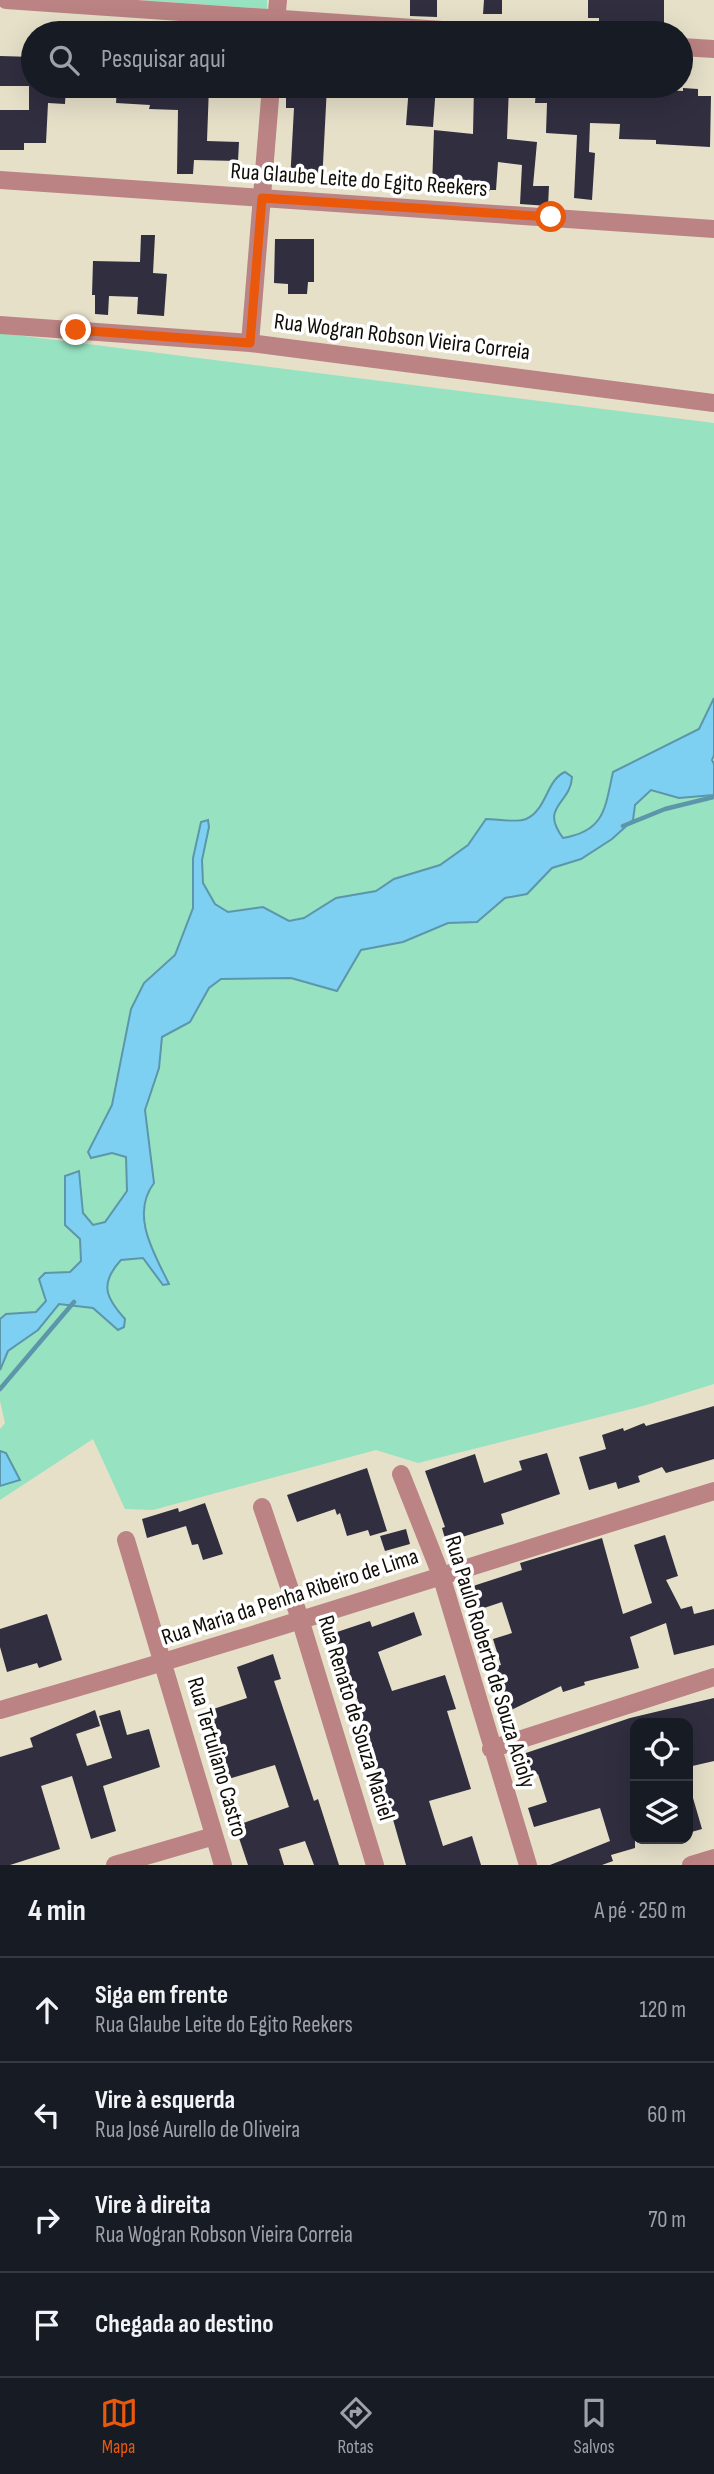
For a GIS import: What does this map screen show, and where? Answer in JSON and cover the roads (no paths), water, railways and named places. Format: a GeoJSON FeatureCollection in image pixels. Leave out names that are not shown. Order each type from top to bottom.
{"type":"FeatureCollection","features":[{"type":"Feature","properties":{"kind":"street"},"geometry":{"type":"LineString","coordinates":[[6,0],[224,21]]}},
{"type":"Feature","properties":{"kind":"street"},"geometry":{"type":"LineString","coordinates":[[276,21],[278,0]]}},
{"type":"Feature","properties":{"kind":"street"},"geometry":{"type":"LineString","coordinates":[[693,48],[714,49]]}},
{"type":"Feature","properties":{"kind":"street"},"geometry":{"type":"LineString","coordinates":[[250,343],[270,98]]}},
{"type":"Feature","properties":{"kind":"street","name":"Rua Glaube Leite do Egito Reekers"},"geometry":{"type":"LineString","coordinates":[[0,180],[714,229]]}},
{"type":"Feature","properties":{"kind":"street","name":"Rua Wogran Robson Vieira Correia"},"geometry":{"type":"LineString","coordinates":[[0,325],[250,343],[714,403]]}},
{"type":"Feature","properties":{"kind":"street","name":"Rua Paulo Roberto de Souza Acioly"},"geometry":{"type":"LineString","coordinates":[[401,1474],[441,1575],[491,1749],[528,1865]]}},
{"type":"Feature","properties":{"kind":"street","name":"Rua Maria da Penha Ribeiro de Lima"},"geometry":{"type":"LineString","coordinates":[[0,1710],[164,1663],[714,1491]]}},
{"type":"Feature","properties":{"kind":"street","name":"Rua Renato de Souza Maciel"},"geometry":{"type":"LineString","coordinates":[[261,1507],[300,1619],[375,1865]]}},
{"type":"Feature","properties":{"kind":"street","name":"Rua Tertuliano Castro"},"geometry":{"type":"LineString","coordinates":[[126,1540],[223,1865]]}},
{"type":"Feature","properties":{"kind":"street"},"geometry":{"type":"LineString","coordinates":[[491,1749],[714,1677]]}},
{"type":"Feature","properties":{"kind":"street"},"geometry":{"type":"LineString","coordinates":[[115,1865],[214,1836]]}},
{"type":"Feature","properties":{"kind":"street"},"geometry":{"type":"LineString","coordinates":[[691,1865],[714,1858]]}},
{"type":"Feature","properties":{"kind":"water"},"geometry":{"type":"Polygon","coordinates":[[[714,698],[714,795],[679,798],[651,790],[635,805],[633,820],[612,839],[581,859],[552,868],[527,894],[505,898],[477,922],[448,923],[403,942],[361,950],[337,991],[291,978],[221,979],[209,988],[190,1022],[162,1037],[159,1068],[145,1110],[154,1183],[147,1195],[144,1221],[151,1247],[169,1284],[163,1285],[143,1258],[121,1260],[110,1276],[108,1291],[113,1304],[125,1319],[124,1327],[118,1330],[93,1308],[59,1304],[38,1330],[8,1351],[0,1370],[0,1319],[6,1314],[36,1312],[46,1301],[39,1279],[45,1273],[70,1272],[81,1261],[80,1239],[65,1225],[65,1176],[79,1171],[83,1213],[93,1225],[105,1222],[127,1191],[126,1157],[112,1153],[91,1158],[88,1152],[112,1105],[131,1009],[144,983],[175,955],[193,908],[193,858],[201,822],[208,820],[209,827],[202,860],[203,883],[215,904],[228,912],[263,907],[289,921],[304,918],[336,898],[376,891],[394,879],[440,865],[468,845],[486,819],[526,819],[538,809],[554,781],[565,772],[572,777],[567,793],[555,812],[556,827],[563,838],[587,830],[601,816],[613,772],[699,729],[714,698]]]}},
{"type":"Feature","properties":{"kind":"water"},"geometry":{"type":"Polygon","coordinates":[[[0,1451],[6,1453],[20,1480],[0,1486],[0,1451]]]}},
{"type":"Feature","properties":{"kind":"waterway"},"geometry":{"type":"LineString","coordinates":[[623,826],[665,809],[714,797]]}},
{"type":"Feature","properties":{"kind":"waterway"},"geometry":{"type":"LineString","coordinates":[[0,1389],[74,1302]]}}]}
